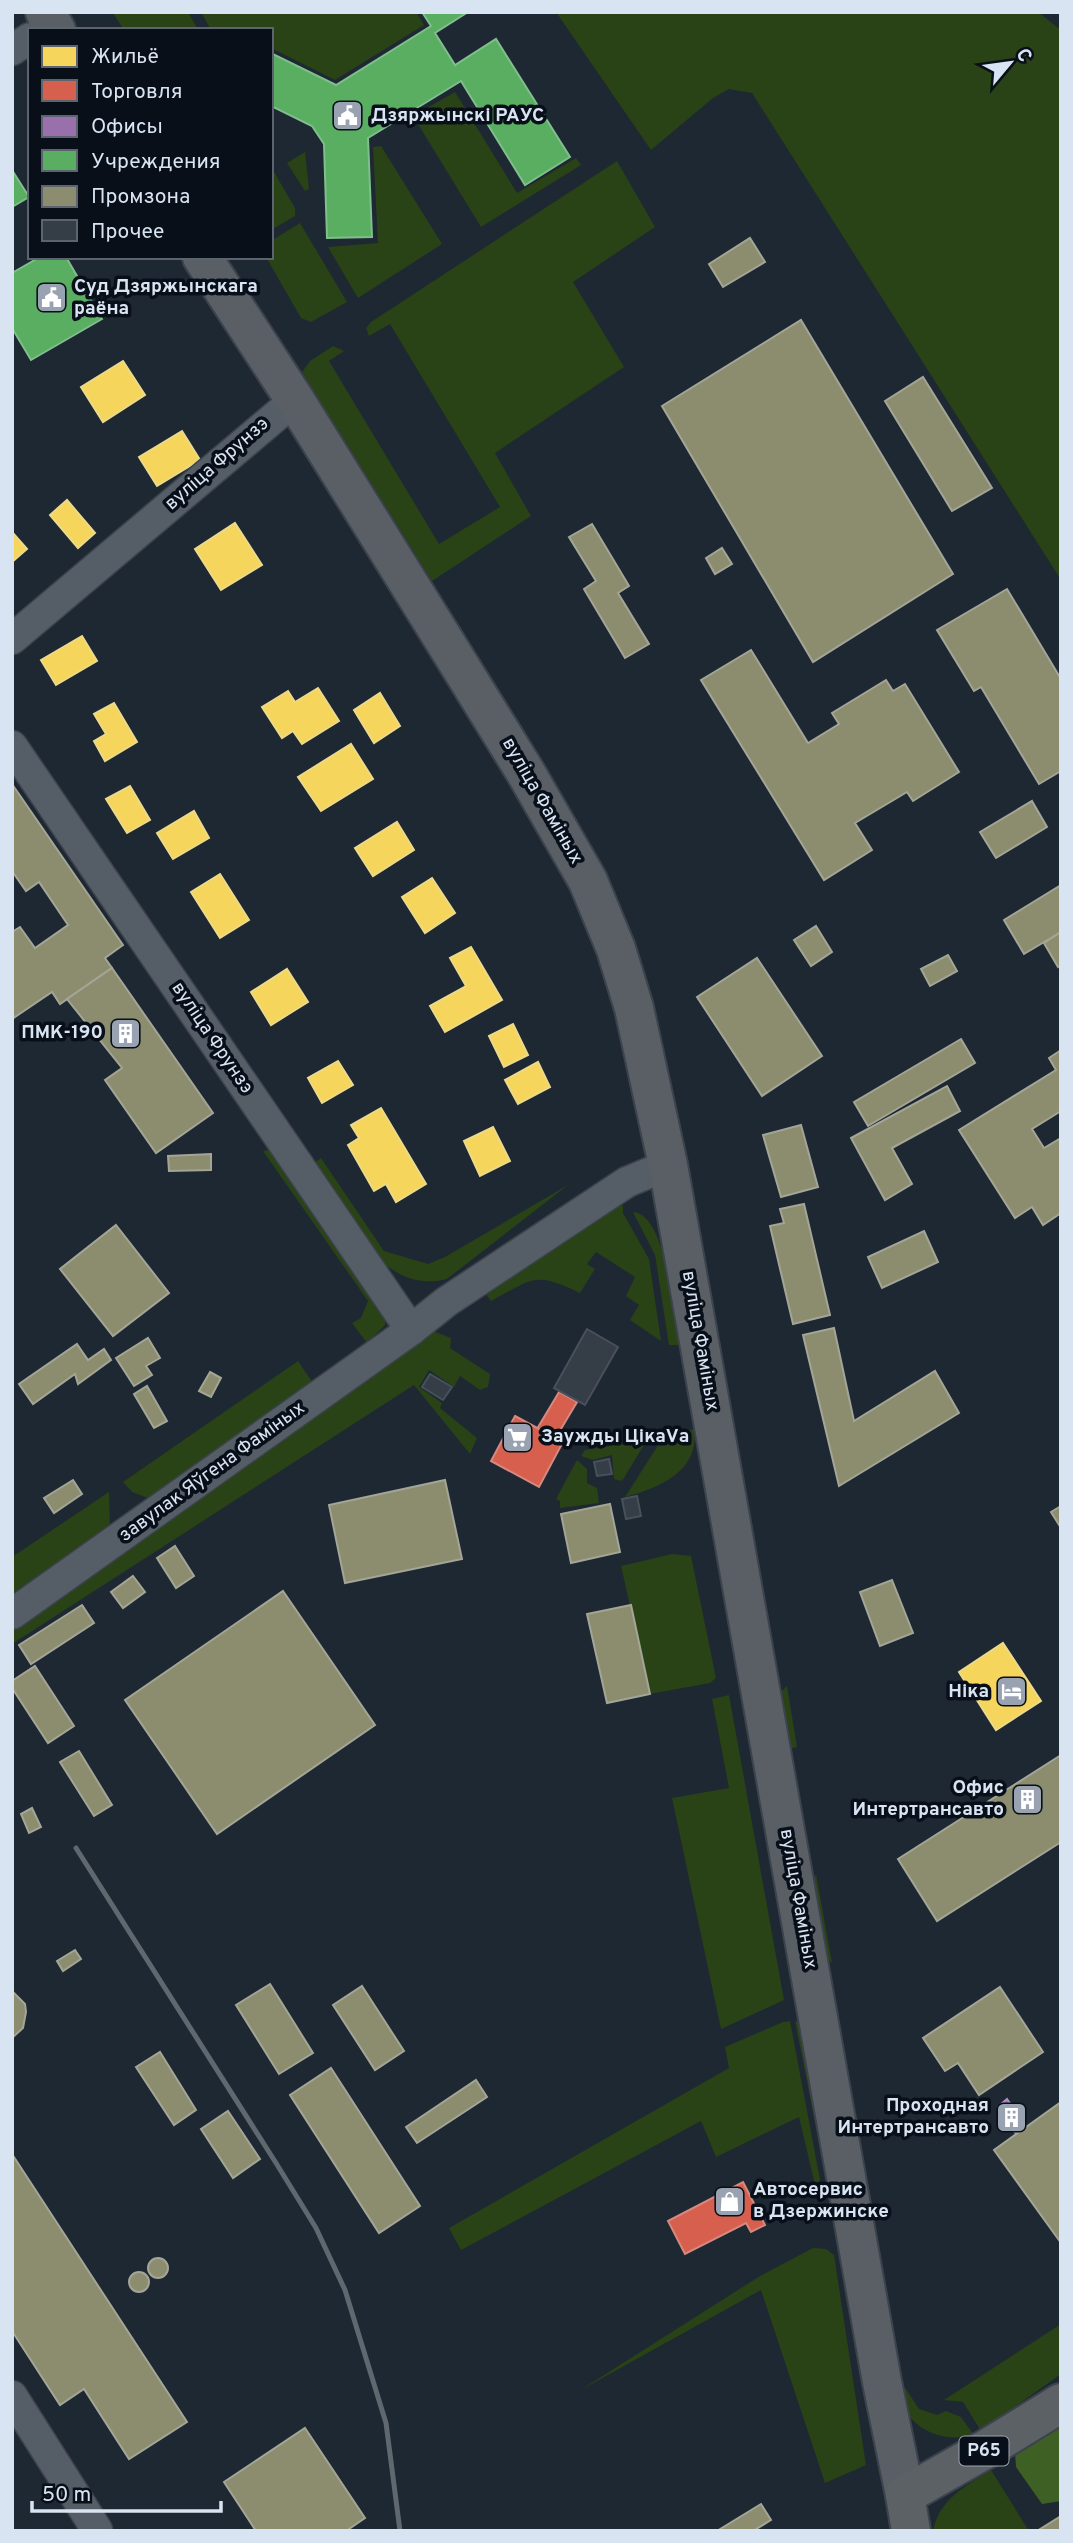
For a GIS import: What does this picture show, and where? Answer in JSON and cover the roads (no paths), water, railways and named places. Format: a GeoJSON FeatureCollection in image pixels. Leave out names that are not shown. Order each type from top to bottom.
{"type":"FeatureCollection","features":[{"type":"Feature","properties":{"kind":"main road","name":"вуліца Фаміных"},"geometry":{"type":"LineString","coordinates":[[203,259],[295,400],[526,772],[588,881],[616,949],[634,1007],[668,1164],[882,2382],[908,2513]]}},
{"type":"Feature","properties":{"kind":"main road","name":"Р65"},"geometry":{"type":"LineString","coordinates":[[908,2513],[988,2448],[1061,2403]]}},
{"type":"Feature","properties":{"kind":"street"},"geometry":{"type":"LineString","coordinates":[[12,50],[28,39]]}},
{"type":"Feature","properties":{"kind":"street","name":"вуліца Фрунзэ"},"geometry":{"type":"LineString","coordinates":[[12,639],[295,400]]}},
{"type":"Feature","properties":{"kind":"street","name":"вуліца Фрунзэ"},"geometry":{"type":"LineString","coordinates":[[12,746],[411,1330]]}},
{"type":"Feature","properties":{"kind":"street","name":"завулак Яўгена Фаміных"},"geometry":{"type":"LineString","coordinates":[[12,1614],[411,1330],[446,1302],[627,1182],[668,1164]]}},
{"type":"Feature","properties":{"kind":"street"},"geometry":{"type":"LineString","coordinates":[[12,2396],[97,2530]]}},
{"type":"Feature","properties":{"kind":"railway"},"geometry":{"type":"LineString","coordinates":[[76,1848],[316,2228],[345,2290],[386,2423],[400,2531]]}},
{"type":"Feature","properties":{"kind":"place","name":"Дзяржынскі РАУС"},"geometry":{"type":"Point","coordinates":[348,116]}},
{"type":"Feature","properties":{"kind":"place","name":"Суд Дзяржынскага раёна"},"geometry":{"type":"Point","coordinates":[51,298]}},
{"type":"Feature","properties":{"kind":"place","name":"ПМК-190"},"geometry":{"type":"Point","coordinates":[126,1033]}},
{"type":"Feature","properties":{"kind":"place","name":"Заужды ЦікаVа"},"geometry":{"type":"Point","coordinates":[518,1437]}},
{"type":"Feature","properties":{"kind":"place","name":"Ніка"},"geometry":{"type":"Point","coordinates":[1012,1692]}},
{"type":"Feature","properties":{"kind":"place","name":"Офис Интертрансавто"},"geometry":{"type":"Point","coordinates":[1027,1799]}},
{"type":"Feature","properties":{"kind":"place","name":"Проходная Интертрансавто"},"geometry":{"type":"Point","coordinates":[1012,2117]}},
{"type":"Feature","properties":{"kind":"place","name":"Автосервис в Дзержинске"},"geometry":{"type":"Point","coordinates":[730,2201]}}]}
